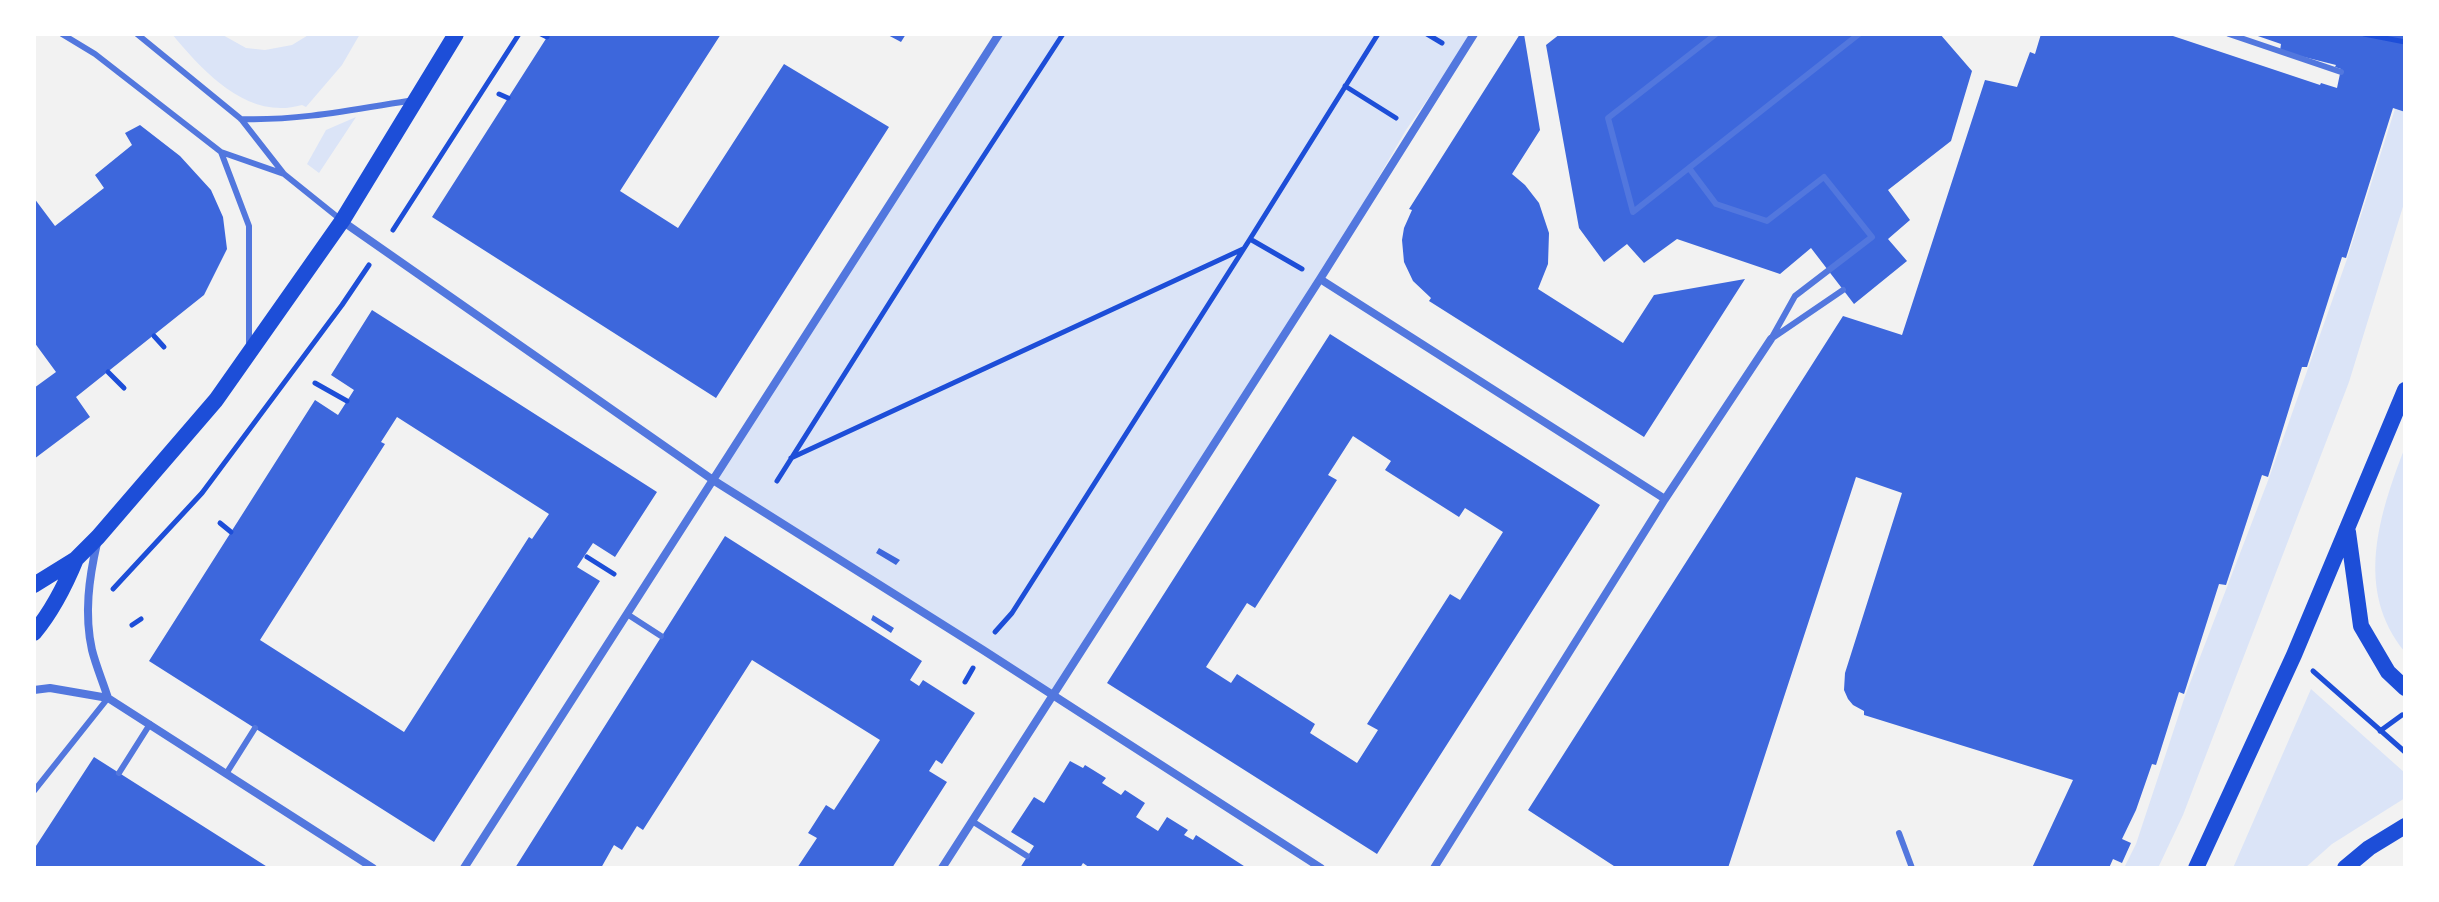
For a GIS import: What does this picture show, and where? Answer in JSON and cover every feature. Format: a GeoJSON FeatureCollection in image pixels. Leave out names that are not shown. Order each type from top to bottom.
{"type":"FeatureCollection","features":[{"type":"Feature","properties":{"kind":"main road"},"geometry":{"type":"LineString","coordinates":[[34,585],[76,559],[98,537],[216,400],[342,221],[456,34]]}},
{"type":"Feature","properties":{"kind":"main road"},"geometry":{"type":"LineString","coordinates":[[2196,868],[2294,655],[2405,390]]}},
{"type":"Feature","properties":{"kind":"main road"},"geometry":{"type":"LineString","coordinates":[[2348,530],[2361,626],[2388,672],[2405,688]]}},
{"type":"Feature","properties":{"kind":"main road"},"geometry":{"type":"LineString","coordinates":[[34,633],[57,601],[76,559]]}},
{"type":"Feature","properties":{"kind":"main road"},"geometry":{"type":"LineString","coordinates":[[2345,868],[2369,848],[2405,826]]}},
{"type":"Feature","properties":{"kind":"street"},"geometry":{"type":"LineString","coordinates":[[464,868],[999,34]]}},
{"type":"Feature","properties":{"kind":"street"},"geometry":{"type":"LineString","coordinates":[[942,868],[1474,34]]}},
{"type":"Feature","properties":{"kind":"street"},"geometry":{"type":"LineString","coordinates":[[342,221],[713,480],[1321,868]]}},
{"type":"Feature","properties":{"kind":"street"},"geometry":{"type":"LineString","coordinates":[[1320,279],[1665,499]]}},
{"type":"Feature","properties":{"kind":"street"},"geometry":{"type":"LineString","coordinates":[[1434,868],[1665,499],[1771,339]]}},
{"type":"Feature","properties":{"kind":"street"},"geometry":{"type":"LineString","coordinates":[[98,537],[90,573],[88,615],[92,649],[108,698]]}},
{"type":"Feature","properties":{"kind":"street"},"geometry":{"type":"LineString","coordinates":[[34,690],[50,688],[108,698],[373,868]]}},
{"type":"Feature","properties":{"kind":"lane"},"geometry":{"type":"LineString","coordinates":[[62,34],[95,54],[221,152],[284,174]]}},
{"type":"Feature","properties":{"kind":"lane"},"geometry":{"type":"LineString","coordinates":[[137,34],[241,119],[284,174],[342,221]]}},
{"type":"Feature","properties":{"kind":"lane"},"geometry":{"type":"LineString","coordinates":[[1716,34],[1608,118],[1633,212],[1859,34]]}},
{"type":"Feature","properties":{"kind":"lane"},"geometry":{"type":"LineString","coordinates":[[2229,34],[2341,72]]}},
{"type":"Feature","properties":{"kind":"lane"},"geometry":{"type":"LineString","coordinates":[[241,119],[318,116],[417,99]]}},
{"type":"Feature","properties":{"kind":"lane"},"geometry":{"type":"LineString","coordinates":[[221,152],[249,226],[249,355]]}},
{"type":"Feature","properties":{"kind":"lane"},"geometry":{"type":"LineString","coordinates":[[1689,168],[1716,204],[1767,221],[1824,177],[1872,237],[1795,296],[1771,339]]}},
{"type":"Feature","properties":{"kind":"lane"},"geometry":{"type":"LineString","coordinates":[[1771,339],[1843,290]]}},
{"type":"Feature","properties":{"kind":"lane"},"geometry":{"type":"LineString","coordinates":[[627,614],[661,636]]}},
{"type":"Feature","properties":{"kind":"lane"},"geometry":{"type":"LineString","coordinates":[[34,791],[108,698]]}},
{"type":"Feature","properties":{"kind":"lane"},"geometry":{"type":"LineString","coordinates":[[119,773],[150,724]]}},
{"type":"Feature","properties":{"kind":"lane"},"geometry":{"type":"LineString","coordinates":[[226,774],[255,728]]}},
{"type":"Feature","properties":{"kind":"lane"},"geometry":{"type":"LineString","coordinates":[[972,821],[1027,856]]}},
{"type":"Feature","properties":{"kind":"lane"},"geometry":{"type":"LineString","coordinates":[[1899,833],[1912,868]]}},
{"type":"Feature","properties":{"kind":"path"},"geometry":{"type":"LineString","coordinates":[[88,615],[202,493],[342,305],[519,34]]}},
{"type":"Feature","properties":{"kind":"path"},"geometry":{"type":"LineString","coordinates":[[777,481],[1063,34]]}},
{"type":"Feature","properties":{"kind":"path"},"geometry":{"type":"LineString","coordinates":[[965,682],[983,650],[1012,613],[1378,34]]}},
{"type":"Feature","properties":{"kind":"path"},"geometry":{"type":"LineString","coordinates":[[2364,34],[2405,42]]}},
{"type":"Feature","properties":{"kind":"path"},"geometry":{"type":"LineString","coordinates":[[1345,86],[1413,128]]}},
{"type":"Feature","properties":{"kind":"path"},"geometry":{"type":"LineString","coordinates":[[499,94],[508,98]]}},
{"type":"Feature","properties":{"kind":"path"},"geometry":{"type":"LineString","coordinates":[[1250,239],[1320,279]]}},
{"type":"Feature","properties":{"kind":"path"},"geometry":{"type":"LineString","coordinates":[[790,458],[1244,248]]}},
{"type":"Feature","properties":{"kind":"path"},"geometry":{"type":"LineString","coordinates":[[154,336],[164,347]]}},
{"type":"Feature","properties":{"kind":"path"},"geometry":{"type":"LineString","coordinates":[[108,372],[124,388]]}},
{"type":"Feature","properties":{"kind":"path"},"geometry":{"type":"LineString","coordinates":[[315,383],[347,401]]}},
{"type":"Feature","properties":{"kind":"path"},"geometry":{"type":"LineString","coordinates":[[220,523],[231,532]]}},
{"type":"Feature","properties":{"kind":"path"},"geometry":{"type":"LineString","coordinates":[[587,557],[614,574]]}},
{"type":"Feature","properties":{"kind":"path"},"geometry":{"type":"LineString","coordinates":[[132,625],[141,619]]}},
{"type":"Feature","properties":{"kind":"path"},"geometry":{"type":"LineString","coordinates":[[2294,655],[2405,752]]}},
{"type":"Feature","properties":{"kind":"path"},"geometry":{"type":"LineString","coordinates":[[2380,731],[2401,716]]}},
{"type":"Feature","properties":{"kind":"shaded area"},"geometry":{"type":"Polygon","coordinates":[[[172,34],[221,34],[246,48],[265,50],[292,45],[310,34],[360,34],[342,65],[306,107],[282,108],[263,106],[228,89],[212,77],[172,34]]]}},
{"type":"Feature","properties":{"kind":"shaded area"},"geometry":{"type":"Polygon","coordinates":[[[1003,34],[1473,34],[1406,130],[1320,278],[1053,694],[712,480],[1003,34]]]}},
{"type":"Feature","properties":{"kind":"shaded area"},"geometry":{"type":"Polygon","coordinates":[[[2395,109],[2405,112],[2405,200],[2349,382],[2183,815],[2158,868],[2124,868],[2136,844],[2185,696],[2269,478],[2347,259],[2395,109]]]}},
{"type":"Feature","properties":{"kind":"shaded area"},"geometry":{"type":"Polygon","coordinates":[[[356,117],[319,173],[307,164],[326,130],[356,117]]]}},
{"type":"Feature","properties":{"kind":"shaded area"},"geometry":{"type":"Polygon","coordinates":[[[2405,447],[2405,652],[2389,628],[2380,603],[2376,552],[2387,499],[2405,447]]]}},
{"type":"Feature","properties":{"kind":"shaded area"},"geometry":{"type":"Polygon","coordinates":[[[2311,689],[2405,773],[2405,798],[2332,844],[2305,868],[2233,868],[2311,689]]]}},
{"type":"Feature","properties":{"kind":"building"},"geometry":{"type":"Polygon","coordinates":[[[549,34],[721,34],[620,191],[678,228],[784,64],[889,127],[716,398],[432,217],[549,34]]]}},
{"type":"Feature","properties":{"kind":"building"},"geometry":{"type":"Polygon","coordinates":[[[886,34],[906,34],[901,42],[886,34]]]}},
{"type":"Feature","properties":{"kind":"building"},"geometry":{"type":"Polygon","coordinates":[[[1520,34],[1524,34],[1540,130],[1512,174],[1539,203],[1549,233],[1548,264],[1538,289],[1623,343],[1654,295],[1745,279],[1644,437],[1429,301],[1431,298],[1413,281],[1404,262],[1402,240],[1412,210],[1409,209],[1520,34]]]}},
{"type":"Feature","properties":{"kind":"building"},"geometry":{"type":"Polygon","coordinates":[[[1560,34],[1940,34],[1972,71],[1951,141],[1888,190],[1910,220],[1888,239],[1907,261],[1854,304],[1811,248],[1780,274],[1677,239],[1644,263],[1627,244],[1604,262],[1579,228],[1546,45],[1560,34]]]}},
{"type":"Feature","properties":{"kind":"building"},"geometry":{"type":"Polygon","coordinates":[[[2041,34],[2167,34],[2337,88],[2341,69],[2336,65],[2280,51],[2281,44],[2252,34],[2405,34],[2405,112],[2393,108],[2346,258],[2342,257],[2307,367],[2302,367],[2268,477],[2262,475],[2226,585],[2219,584],[2184,694],[2179,692],[2156,765],[2152,764],[2122,839],[2131,843],[2122,863],[2113,859],[2109,868],[2032,868],[2073,780],[1864,715],[1864,711],[1848,699],[1844,690],[1845,673],[1902,493],[1856,477],[1728,868],[1617,868],[1528,810],[1843,316],[1902,335],[1985,80],[2017,87],[2030,52],[2035,54],[2041,34]]]}},
{"type":"Feature","properties":{"kind":"building"},"geometry":{"type":"Polygon","coordinates":[[[140,125],[180,156],[211,190],[223,217],[227,249],[204,295],[76,397],[90,417],[34,459],[34,388],[56,372],[34,342],[34,198],[55,226],[104,188],[95,175],[132,145],[125,133],[140,125]]]}},
{"type":"Feature","properties":{"kind":"building"},"geometry":{"type":"Polygon","coordinates":[[[372,310],[657,492],[615,557],[593,543],[577,567],[600,581],[434,842],[149,661],[315,400],[338,415],[354,390],[331,375],[372,310]],[[397,417],[381,442],[385,444],[260,640],[404,732],[529,537],[532,539],[549,514],[397,417]]]}},
{"type":"Feature","properties":{"kind":"building"},"geometry":{"type":"Polygon","coordinates":[[[1330,334],[1600,505],[1377,854],[1107,683],[1330,334]],[[1353,436],[1328,475],[1337,480],[1255,608],[1247,603],[1206,667],[1231,683],[1237,674],[1315,724],[1310,733],[1357,763],[1378,730],[1367,724],[1450,594],[1460,600],[1503,532],[1465,508],[1459,517],[1385,470],[1391,461],[1353,436]]]}},
{"type":"Feature","properties":{"kind":"building"},"geometry":{"type":"Polygon","coordinates":[[[725,536],[922,661],[910,680],[919,686],[923,680],[975,713],[942,764],[936,760],[929,771],[947,782],[892,868],[797,868],[817,838],[808,833],[826,805],[834,810],[880,740],[752,660],[643,830],[637,826],[622,850],[614,845],[601,868],[515,868],[725,536]]]}},
{"type":"Feature","properties":{"kind":"building"},"geometry":{"type":"Polygon","coordinates":[[[879,548],[900,560],[896,565],[876,553],[879,548]]]}},
{"type":"Feature","properties":{"kind":"building"},"geometry":{"type":"Polygon","coordinates":[[[873,615],[894,628],[891,633],[871,620],[873,615]]]}},
{"type":"Feature","properties":{"kind":"building"},"geometry":{"type":"Polygon","coordinates":[[[94,757],[269,868],[34,868],[34,849],[94,757]]]}},
{"type":"Feature","properties":{"kind":"building"},"geometry":{"type":"Polygon","coordinates":[[[1070,761],[1083,768],[1085,765],[1106,778],[1102,783],[1121,795],[1125,790],[1145,803],[1136,817],[1158,831],[1167,817],[1188,830],[1184,835],[1193,840],[1196,835],[1247,868],[1090,868],[1083,863],[1080,868],[1020,868],[1034,846],[1011,832],[1034,797],[1044,803],[1070,761]]]}}]}
